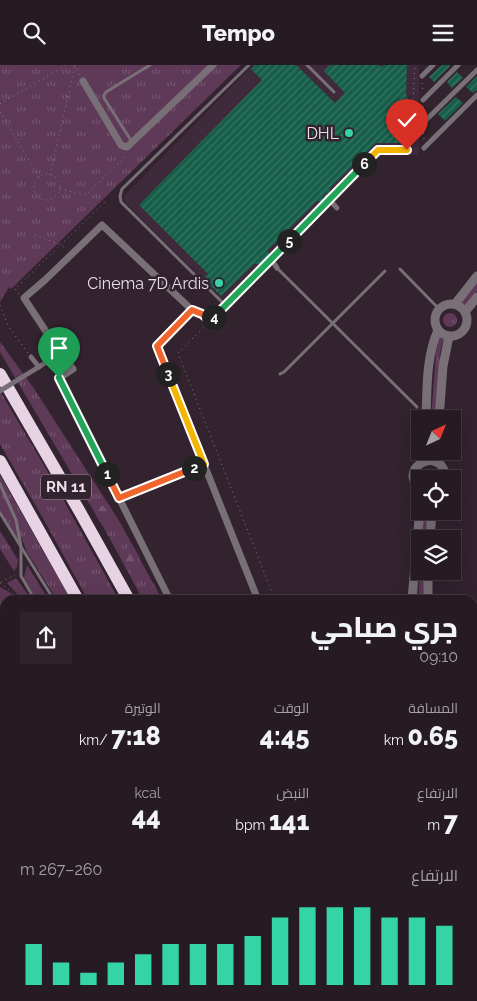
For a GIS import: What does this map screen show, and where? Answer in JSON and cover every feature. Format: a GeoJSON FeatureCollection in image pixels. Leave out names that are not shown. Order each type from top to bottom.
{"type":"FeatureCollection","features":[{"type":"Feature","properties":{"kind":"highway","name":"RN 11"},"geometry":{"type":"LineString","coordinates":[[0,374],[126,595]]}},
{"type":"Feature","properties":{"kind":"highway","name":"RN 11"},"geometry":{"type":"LineString","coordinates":[[0,461],[75,595]]}},
{"type":"Feature","properties":{"kind":"highway"},"geometry":{"type":"LineString","coordinates":[[117,577],[130,595]]}},
{"type":"Feature","properties":{"kind":"street"},"geometry":{"type":"LineString","coordinates":[[82,81],[121,145],[127,147],[213,65]]}},
{"type":"Feature","properties":{"kind":"street"},"geometry":{"type":"LineString","coordinates":[[422,76],[433,65]]}},
{"type":"Feature","properties":{"kind":"street"},"geometry":{"type":"LineString","coordinates":[[421,101],[458,65]]}},
{"type":"Feature","properties":{"kind":"street"},"geometry":{"type":"LineString","coordinates":[[423,123],[477,70]]}},
{"type":"Feature","properties":{"kind":"street"},"geometry":{"type":"LineString","coordinates":[[424,148],[477,95]]}},
{"type":"Feature","properties":{"kind":"street"},"geometry":{"type":"LineString","coordinates":[[328,199],[337,208]]}},
{"type":"Feature","properties":{"kind":"street"},"geometry":{"type":"LineString","coordinates":[[168,595],[59,378],[73,369],[24,298],[102,225],[192,310],[157,346],[256,595]]}},
{"type":"Feature","properties":{"kind":"street"},"geometry":{"type":"LineString","coordinates":[[271,259],[277,268]]}},
{"type":"Feature","properties":{"kind":"street"},"geometry":{"type":"LineString","coordinates":[[455,304],[477,276]]}},
{"type":"Feature","properties":{"kind":"street"},"geometry":{"type":"LineString","coordinates":[[465,312],[477,297]]}},
{"type":"Feature","properties":{"kind":"street"},"geometry":{"type":"LineString","coordinates":[[455,304],[465,312],[467,322],[463,331],[454,336],[445,335],[438,330],[435,317],[439,309],[444,305],[455,304]]}},
{"type":"Feature","properties":{"kind":"street"},"geometry":{"type":"LineString","coordinates":[[427,410],[431,354],[438,330]]}},
{"type":"Feature","properties":{"kind":"street"},"geometry":{"type":"LineString","coordinates":[[440,410],[443,367],[449,336]]}},
{"type":"Feature","properties":{"kind":"street"},"geometry":{"type":"LineString","coordinates":[[31,357],[39,367]]}},
{"type":"Feature","properties":{"kind":"street"},"geometry":{"type":"LineString","coordinates":[[0,391],[50,360]]}},
{"type":"Feature","properties":{"kind":"street"},"geometry":{"type":"LineString","coordinates":[[415,470],[427,460],[436,462],[444,470]]}},
{"type":"Feature","properties":{"kind":"street"},"geometry":{"type":"LineString","coordinates":[[412,595],[419,520]]}},
{"type":"Feature","properties":{"kind":"street"},"geometry":{"type":"LineString","coordinates":[[428,580],[428,595]]}},
{"type":"Feature","properties":{"kind":"lane"},"geometry":{"type":"LineString","coordinates":[[132,143],[104,98],[104,95],[150,65]]}},
{"type":"Feature","properties":{"kind":"lane"},"geometry":{"type":"LineString","coordinates":[[221,301],[121,201],[120,196],[122,189],[249,65]]}},
{"type":"Feature","properties":{"kind":"lane"},"geometry":{"type":"LineString","coordinates":[[307,65],[334,92]]}},
{"type":"Feature","properties":{"kind":"lane"},"geometry":{"type":"LineString","coordinates":[[277,268],[417,407]]}},
{"type":"Feature","properties":{"kind":"lane"},"geometry":{"type":"LineString","coordinates":[[400,269],[439,309]]}},
{"type":"Feature","properties":{"kind":"lane"},"geometry":{"type":"LineString","coordinates":[[280,374],[385,271]]}},
{"type":"Feature","properties":{"kind":"lane"},"geometry":{"type":"LineString","coordinates":[[119,498],[204,464]]}},
{"type":"Feature","properties":{"kind":"lane"},"geometry":{"type":"LineString","coordinates":[[0,484],[16,520],[20,546],[20,574],[31,595]]}},
{"type":"Feature","properties":{"kind":"lane"},"geometry":{"type":"LineString","coordinates":[[0,513],[51,595]]}},
{"type":"Feature","properties":{"kind":"lane"},"geometry":{"type":"LineString","coordinates":[[18,572],[21,567]]}},
{"type":"Feature","properties":{"kind":"path"},"geometry":{"type":"LineString","coordinates":[[0,104],[66,65]]}},
{"type":"Feature","properties":{"kind":"path"},"geometry":{"type":"LineString","coordinates":[[273,595],[178,353],[378,150],[407,150],[412,145],[415,65]]}},
{"type":"Feature","properties":{"kind":"path"},"geometry":{"type":"LineString","coordinates":[[74,66],[82,81]]}},
{"type":"Feature","properties":{"kind":"path"},"geometry":{"type":"LineString","coordinates":[[50,175],[74,66]]}},
{"type":"Feature","properties":{"kind":"path"},"geometry":{"type":"LineString","coordinates":[[408,102],[421,101]]}},
{"type":"Feature","properties":{"kind":"path"},"geometry":{"type":"LineString","coordinates":[[0,112],[39,177]]}},
{"type":"Feature","properties":{"kind":"path"},"geometry":{"type":"LineString","coordinates":[[50,175],[55,177],[60,189],[56,197],[48,201],[39,198],[34,190],[34,186],[39,177],[50,175]]}},
{"type":"Feature","properties":{"kind":"path"},"geometry":{"type":"LineString","coordinates":[[61,245],[107,201]]}},
{"type":"Feature","properties":{"kind":"path"},"geometry":{"type":"LineString","coordinates":[[35,235],[61,245],[71,255]]}},
{"type":"Feature","properties":{"kind":"path"},"geometry":{"type":"LineString","coordinates":[[0,305],[8,325],[31,357]]}},
{"type":"Feature","properties":{"kind":"path"},"geometry":{"type":"LineString","coordinates":[[192,310],[202,314],[217,328]]}},
{"type":"Feature","properties":{"kind":"path"},"geometry":{"type":"LineString","coordinates":[[15,595],[0,582],[18,572]]}},
{"type":"Feature","properties":{"kind":"shaded area"},"geometry":{"type":"Polygon","coordinates":[[[253,65],[419,65],[419,151],[418,155],[380,156],[230,307],[124,201],[124,196],[253,65]]]}},
{"type":"Feature","properties":{"kind":"green space"},"geometry":{"type":"Polygon","coordinates":[[[0,65],[241,65],[11,289],[9,287],[0,302],[0,65]]]}},
{"type":"Feature","properties":{"kind":"green space"},"geometry":{"type":"Polygon","coordinates":[[[123,65],[95,82],[86,66],[123,65]]]}},
{"type":"Feature","properties":{"kind":"green space"},"geometry":{"type":"Polygon","coordinates":[[[477,283],[477,291],[465,306],[461,303],[477,283]]]}},
{"type":"Feature","properties":{"kind":"green space"},"geometry":{"type":"Polygon","coordinates":[[[447,313],[453,313],[457,320],[453,327],[447,327],[443,323],[443,317],[447,313]]]}},
{"type":"Feature","properties":{"kind":"green space"},"geometry":{"type":"Polygon","coordinates":[[[440,336],[444,337],[440,352],[436,410],[432,410],[436,352],[440,336]]]}},
{"type":"Feature","properties":{"kind":"green space"},"geometry":{"type":"Polygon","coordinates":[[[0,342],[33,387],[121,524],[159,595],[140,595],[109,537],[0,352],[0,342]]]}},
{"type":"Feature","properties":{"kind":"green space"},"geometry":{"type":"Polygon","coordinates":[[[0,391],[116,595],[85,595],[0,444],[0,391]]]}},
{"type":"Feature","properties":{"kind":"green space"},"geometry":{"type":"Polygon","coordinates":[[[0,475],[68,595],[54,595],[27,552],[19,532],[21,546],[0,513],[0,475]]]}},
{"type":"Feature","properties":{"kind":"green space"},"geometry":{"type":"Polygon","coordinates":[[[108,503],[114,513],[98,519],[95,509],[98,506],[106,506],[108,503]]]}},
{"type":"Feature","properties":{"kind":"green space"},"geometry":{"type":"Polygon","coordinates":[[[423,520],[428,520],[427,530],[423,530],[423,520]]]}},
{"type":"Feature","properties":{"kind":"green space"},"geometry":{"type":"Polygon","coordinates":[[[0,531],[18,560],[14,571],[0,549],[0,531]]]}},
{"type":"Feature","properties":{"kind":"green space"},"geometry":{"type":"Polygon","coordinates":[[[132,544],[140,558],[137,559],[133,566],[127,565],[124,562],[129,552],[127,545],[132,544]]]}},
{"type":"Feature","properties":{"kind":"green space"},"geometry":{"type":"Polygon","coordinates":[[[27,565],[46,595],[34,595],[24,577],[27,565]]]}},
{"type":"Feature","properties":{"kind":"green space"},"geometry":{"type":"Polygon","coordinates":[[[16,578],[28,595],[18,595],[7,583],[16,578]]]}},
{"type":"Feature","properties":{"kind":"green space"},"geometry":{"type":"Polygon","coordinates":[[[419,580],[424,580],[423,595],[418,595],[419,580]]]}},
{"type":"Feature","properties":{"kind":"green space"},"geometry":{"type":"Polygon","coordinates":[[[153,582],[160,595],[148,595],[147,591],[153,582]]]}},
{"type":"Feature","properties":{"kind":"green space"},"geometry":{"type":"Polygon","coordinates":[[[0,587],[12,595],[0,595],[0,587]]]}},
{"type":"Feature","properties":{"kind":"building"},"geometry":{"type":"Polygon","coordinates":[[[255,65],[296,65],[335,103],[345,93],[324,71],[330,65],[379,65],[381,67],[384,65],[407,65],[406,94],[408,108],[406,112],[406,143],[376,143],[330,188],[330,194],[324,194],[324,201],[317,201],[268,250],[267,261],[254,264],[221,296],[203,278],[208,274],[139,205],[262,80],[251,69],[255,65]]]}},
{"type":"Feature","properties":{"kind":"building"},"geometry":{"type":"Polygon","coordinates":[[[442,65],[450,66],[434,82],[429,77],[442,65]]]}},
{"type":"Feature","properties":{"kind":"building"},"geometry":{"type":"Polygon","coordinates":[[[457,72],[463,78],[452,88],[447,82],[457,72]]]}},
{"type":"Feature","properties":{"kind":"building"},"geometry":{"type":"Polygon","coordinates":[[[477,76],[477,90],[473,93],[466,87],[477,76]]]}},
{"type":"Feature","properties":{"kind":"building"},"geometry":{"type":"Polygon","coordinates":[[[456,97],[463,103],[445,121],[438,114],[456,97]]]}},
{"type":"Feature","properties":{"kind":"place","name":"DHL"},"geometry":{"type":"Point","coordinates":[349,133]}},
{"type":"Feature","properties":{"kind":"place","name":"Cinema 7D Ardis"},"geometry":{"type":"Point","coordinates":[219,283]}},
{"type":"Feature","properties":{"kind":"route"},"geometry":{"type":"LineString","coordinates":[[59,378],[119,498],[204,464],[157,346],[192,310],[202,314],[210,321],[378,150],[407,150]]}}]}
